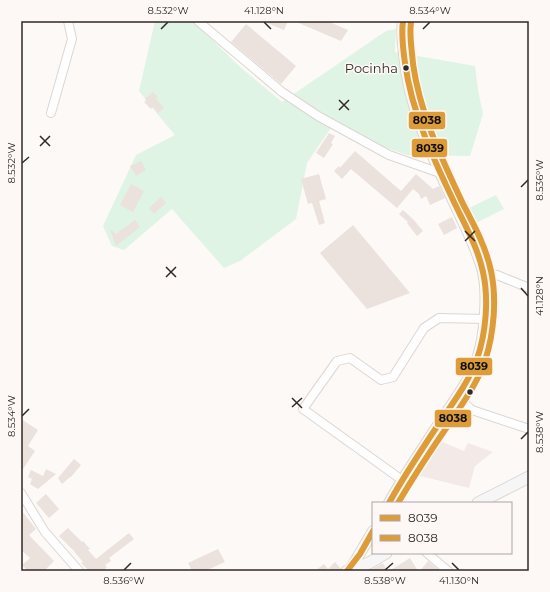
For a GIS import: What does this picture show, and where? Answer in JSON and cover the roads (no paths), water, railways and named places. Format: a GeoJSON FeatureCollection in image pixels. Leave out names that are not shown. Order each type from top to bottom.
{"type":"FeatureCollection","features":[{"type":"Feature","properties":{"kind":"main road"},"geometry":{"type":"LineString","coordinates":[[480,502],[529,477]]}},
{"type":"Feature","properties":{"kind":"main road"},"geometry":{"type":"LineString","coordinates":[[348,570],[369,563],[384,554]]}},
{"type":"Feature","properties":{"kind":"street"},"geometry":{"type":"LineString","coordinates":[[51,113],[72,39],[68,21]]}},
{"type":"Feature","properties":{"kind":"street"},"geometry":{"type":"LineString","coordinates":[[198,21],[282,92],[312,112],[389,155],[440,173]]}},
{"type":"Feature","properties":{"kind":"street"},"geometry":{"type":"LineString","coordinates":[[389,502],[465,385],[477,358],[485,318],[483,274],[478,254],[440,173],[416,115],[409,89],[403,46],[403,21]]}},
{"type":"Feature","properties":{"kind":"street"},"geometry":{"type":"LineString","coordinates":[[483,274],[497,274],[529,288]]}},
{"type":"Feature","properties":{"kind":"street"},"geometry":{"type":"LineString","coordinates":[[402,480],[304,409],[337,361],[350,358],[381,380],[393,377],[424,328],[439,318],[485,318]]}},
{"type":"Feature","properties":{"kind":"street"},"geometry":{"type":"LineString","coordinates":[[457,397],[472,410],[529,429]]}},
{"type":"Feature","properties":{"kind":"street"},"geometry":{"type":"LineString","coordinates":[[21,493],[45,532],[79,571]]}},
{"type":"Feature","properties":{"kind":"street"},"geometry":{"type":"LineString","coordinates":[[348,570],[372,533]]}},
{"type":"Feature","properties":{"kind":"street"},"geometry":{"type":"LineString","coordinates":[[428,554],[448,571]]}},
{"type":"Feature","properties":{"kind":"place","name":"Pocinha"},"geometry":{"type":"Point","coordinates":[406,68]}}]}
